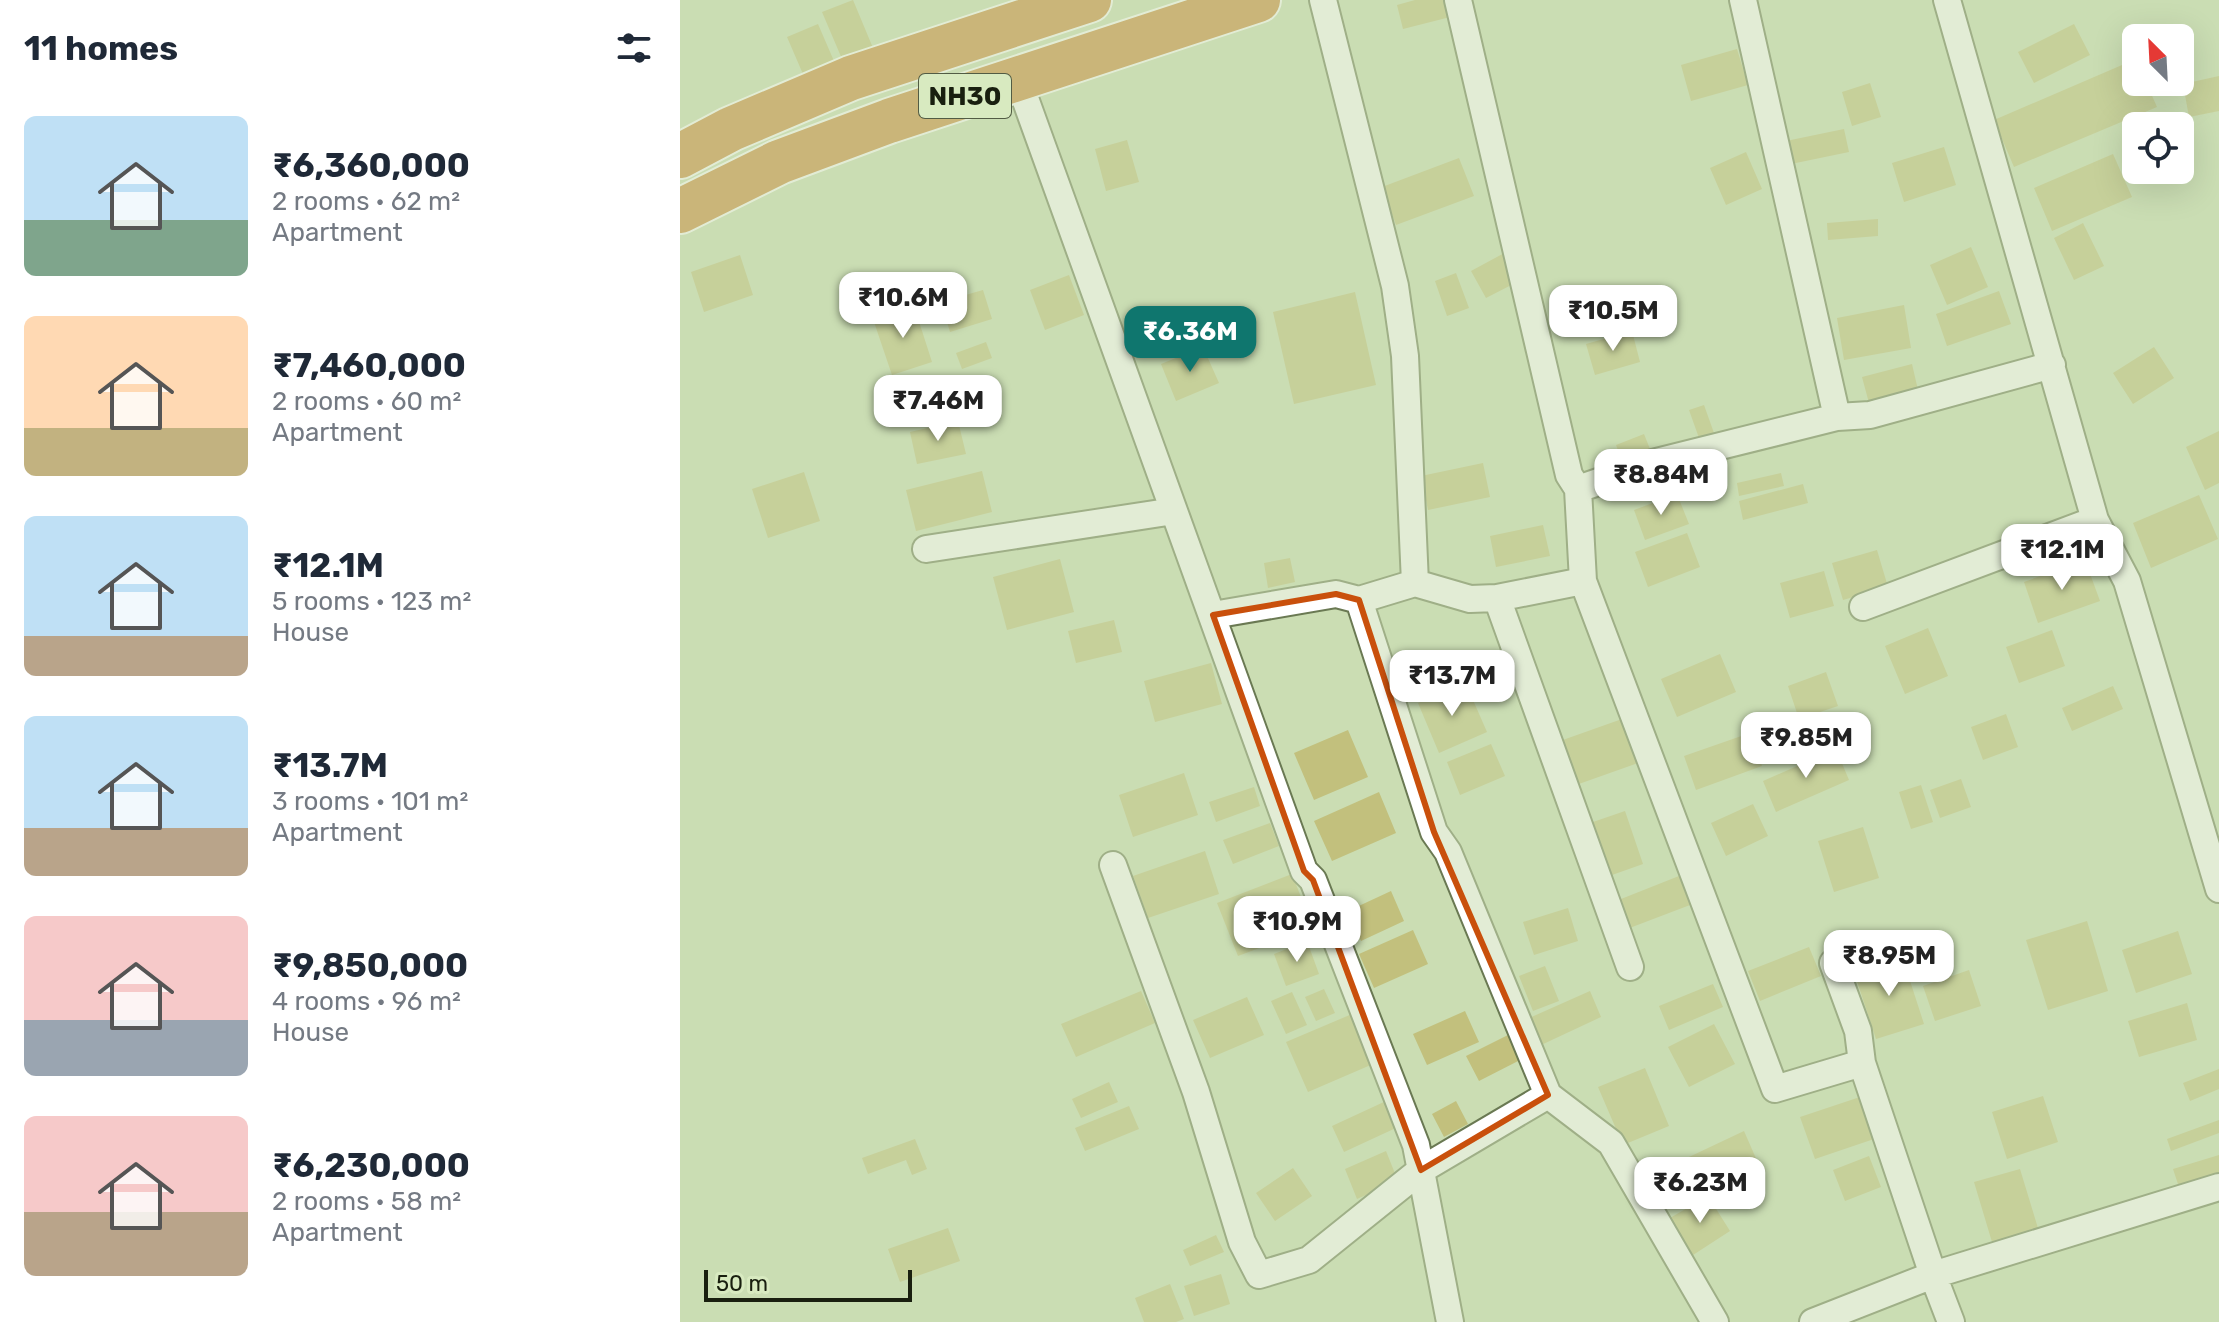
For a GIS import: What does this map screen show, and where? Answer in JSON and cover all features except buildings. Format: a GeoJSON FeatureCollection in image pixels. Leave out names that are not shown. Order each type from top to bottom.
{"type":"FeatureCollection","features":[{"type":"Feature","properties":{"kind":"highway","name":"NH30"},"geometry":{"type":"LineString","coordinates":[[680,156],[731,129],[851,78],[1089,0]]}},
{"type":"Feature","properties":{"kind":"highway","name":"NH30"},"geometry":{"type":"LineString","coordinates":[[680,211],[779,162],[889,121],[1258,0]]}},
{"type":"Feature","properties":{"kind":"street"},"geometry":{"type":"LineString","coordinates":[[1323,0],[1395,286],[1405,356],[1415,583]]}},
{"type":"Feature","properties":{"kind":"street"},"geometry":{"type":"LineString","coordinates":[[1458,0],[1569,475],[1578,489],[1583,581],[1775,1089],[1862,1063]]}},
{"type":"Feature","properties":{"kind":"street"},"geometry":{"type":"LineString","coordinates":[[1743,0],[1837,417]]}},
{"type":"Feature","properties":{"kind":"street"},"geometry":{"type":"LineString","coordinates":[[1947,0],[2095,520],[2127,581],[2219,889]]}},
{"type":"Feature","properties":{"kind":"street"},"geometry":{"type":"LineString","coordinates":[[1018,79],[1304,871],[1313,880],[1416,1145],[1450,1322]]}},
{"type":"Feature","properties":{"kind":"street"},"geometry":{"type":"LineString","coordinates":[[1578,489],[1656,462],[1837,417],[1870,415],[2052,365]]}},
{"type":"Feature","properties":{"kind":"street"},"geometry":{"type":"LineString","coordinates":[[926,549],[1174,511]]}},
{"type":"Feature","properties":{"kind":"street"},"geometry":{"type":"LineString","coordinates":[[1863,607],[2095,520]]}},
{"type":"Feature","properties":{"kind":"street"},"geometry":{"type":"LineString","coordinates":[[1213,615],[1336,594],[1359,600],[1415,583],[1470,599],[1497,598],[1583,581]]}},
{"type":"Feature","properties":{"kind":"street"},"geometry":{"type":"LineString","coordinates":[[1497,598],[1630,967]]}},
{"type":"Feature","properties":{"kind":"street"},"geometry":{"type":"LineString","coordinates":[[1359,600],[1434,832],[1448,852],[1548,1095],[1611,1143],[1715,1322]]}},
{"type":"Feature","properties":{"kind":"street"},"geometry":{"type":"LineString","coordinates":[[1113,865],[1196,1092],[1242,1242],[1259,1275],[1309,1260],[1421,1170],[1548,1095]]}},
{"type":"Feature","properties":{"kind":"street"},"geometry":{"type":"LineString","coordinates":[[1833,963],[1858,1031],[1862,1063],[1951,1322]]}},
{"type":"Feature","properties":{"kind":"street"},"geometry":{"type":"LineString","coordinates":[[1813,1322],[1933,1275],[2219,1187]]}},
{"type":"Feature","properties":{"kind":"highlighted area"},"geometry":{"type":"Polygon","coordinates":[[[1336,594],[1359,600],[1434,832],[1548,1095],[1421,1170],[1313,880],[1304,871],[1213,615],[1336,594]]]}}]}
